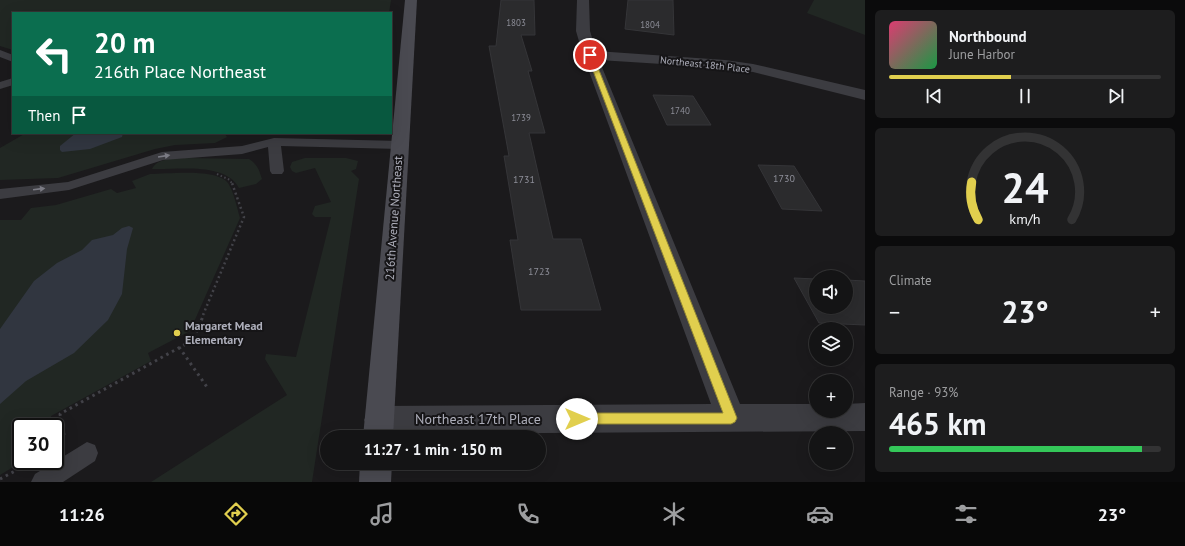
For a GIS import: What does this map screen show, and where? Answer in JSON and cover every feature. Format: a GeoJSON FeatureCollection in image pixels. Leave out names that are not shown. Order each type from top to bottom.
{"type":"FeatureCollection","features":[{"type":"Feature","properties":{"kind":"street","name":"216th Avenue Northeast"},"geometry":{"type":"LineString","coordinates":[[379,428],[411,0]]}},
{"type":"Feature","properties":{"kind":"street"},"geometry":{"type":"LineString","coordinates":[[583,0],[583,31],[590,55],[731,418]]}},
{"type":"Feature","properties":{"kind":"street","name":"Northeast 18th Place"},"geometry":{"type":"LineString","coordinates":[[590,55],[725,64],[753,68],[865,95]]}},
{"type":"Feature","properties":{"kind":"street","name":"Northeast 17th Place"},"geometry":{"type":"LineString","coordinates":[[379,428],[731,418],[865,417]]}},
{"type":"Feature","properties":{"kind":"street"},"geometry":{"type":"LineString","coordinates":[[375,482],[376,470]]}},
{"type":"Feature","properties":{"kind":"lane"},"geometry":{"type":"LineString","coordinates":[[0,52],[12,58]]}},
{"type":"Feature","properties":{"kind":"lane"},"geometry":{"type":"LineString","coordinates":[[0,86],[12,81]]}},
{"type":"Feature","properties":{"kind":"lane"},"geometry":{"type":"LineString","coordinates":[[261,134],[274,142]]}},
{"type":"Feature","properties":{"kind":"lane"},"geometry":{"type":"LineString","coordinates":[[274,142],[277,171]]}},
{"type":"Feature","properties":{"kind":"lane"},"geometry":{"type":"LineString","coordinates":[[0,194],[69,186],[162,156],[242,150],[274,142],[400,145]]}},
{"type":"Feature","properties":{"kind":"lane"},"geometry":{"type":"LineString","coordinates":[[43,482],[87,453]]}},
{"type":"Feature","properties":{"kind":"path"},"geometry":{"type":"LineString","coordinates":[[66,442],[60,414],[193,340],[244,217],[237,194],[230,180],[212,173]]}},
{"type":"Feature","properties":{"kind":"path"},"geometry":{"type":"LineString","coordinates":[[180,347],[207,387]]}},
{"type":"Feature","properties":{"kind":"shaded area"},"geometry":{"type":"Polygon","coordinates":[[[0,0],[391,0],[389,12],[12,12],[12,50],[0,46],[0,0]]]}},
{"type":"Feature","properties":{"kind":"shaded area"},"geometry":{"type":"Polygon","coordinates":[[[814,0],[865,0],[865,35],[807,13],[814,0]]]}},
{"type":"Feature","properties":{"kind":"shaded area"},"geometry":{"type":"Polygon","coordinates":[[[24,134],[225,134],[227,137],[215,143],[175,145],[155,149],[58,178],[0,180],[0,148],[24,134]]]}},
{"type":"Feature","properties":{"kind":"shaded area"},"geometry":{"type":"Polygon","coordinates":[[[75,134],[123,134],[122,137],[90,149],[62,152],[60,150],[60,146],[75,134]]]}},
{"type":"Feature","properties":{"kind":"shaded area"},"geometry":{"type":"Polygon","coordinates":[[[184,158],[249,159],[259,170],[262,179],[256,184],[239,188],[232,180],[223,174],[212,171],[200,169],[152,169],[154,165],[161,161],[184,158]]]}},
{"type":"Feature","properties":{"kind":"shaded area"},"geometry":{"type":"Polygon","coordinates":[[[305,158],[346,158],[358,161],[356,169],[351,171],[359,179],[312,482],[151,482],[287,395],[265,359],[266,354],[296,357],[331,217],[315,217],[312,214],[315,206],[331,202],[315,168],[296,173],[292,171],[290,167],[292,162],[305,158]]]}},
{"type":"Feature","properties":{"kind":"shaded area"},"geometry":{"type":"Polygon","coordinates":[[[192,173],[213,175],[222,178],[228,183],[234,195],[240,218],[190,331],[148,353],[151,361],[51,416],[51,418],[12,418],[12,468],[0,475],[0,220],[21,220],[31,208],[56,205],[111,189],[117,193],[136,188],[132,181],[150,174],[192,173]]]}},
{"type":"Feature","properties":{"kind":"shaded area"},"geometry":{"type":"Polygon","coordinates":[[[129,226],[133,228],[127,249],[122,294],[108,320],[74,353],[26,381],[0,404],[0,329],[34,281],[57,263],[82,250],[92,240],[113,235],[122,228],[129,226]]]}},
{"type":"Feature","properties":{"kind":"building"},"geometry":{"type":"Polygon","coordinates":[[[501,0],[534,0],[535,35],[521,35],[532,71],[528,71],[545,133],[529,133],[553,239],[581,239],[601,310],[521,310],[510,240],[518,240],[504,156],[509,156],[489,46],[496,46],[501,0]]]}},
{"type":"Feature","properties":{"kind":"building"},"geometry":{"type":"Polygon","coordinates":[[[628,0],[673,0],[674,35],[625,29],[628,0]]]}},
{"type":"Feature","properties":{"kind":"building"},"geometry":{"type":"Polygon","coordinates":[[[653,95],[693,96],[711,125],[667,125],[653,95]]]}},
{"type":"Feature","properties":{"kind":"building"},"geometry":{"type":"Polygon","coordinates":[[[758,165],[794,166],[822,211],[782,209],[758,165]]]}},
{"type":"Feature","properties":{"kind":"building"},"geometry":{"type":"Polygon","coordinates":[[[794,278],[809,279],[809,305],[794,278]]]}},
{"type":"Feature","properties":{"kind":"building"},"geometry":{"type":"Polygon","coordinates":[[[853,280],[865,281],[865,325],[853,324],[853,322],[818,322],[814,314],[853,314],[853,280]]]}},
{"type":"Feature","properties":{"kind":"place","name":"Margaret Mead Elementary"},"geometry":{"type":"Point","coordinates":[177,333]}},
{"type":"Feature","properties":{"kind":"route"},"geometry":{"type":"LineString","coordinates":[[577,419],[731,418],[590,55]]}}]}
